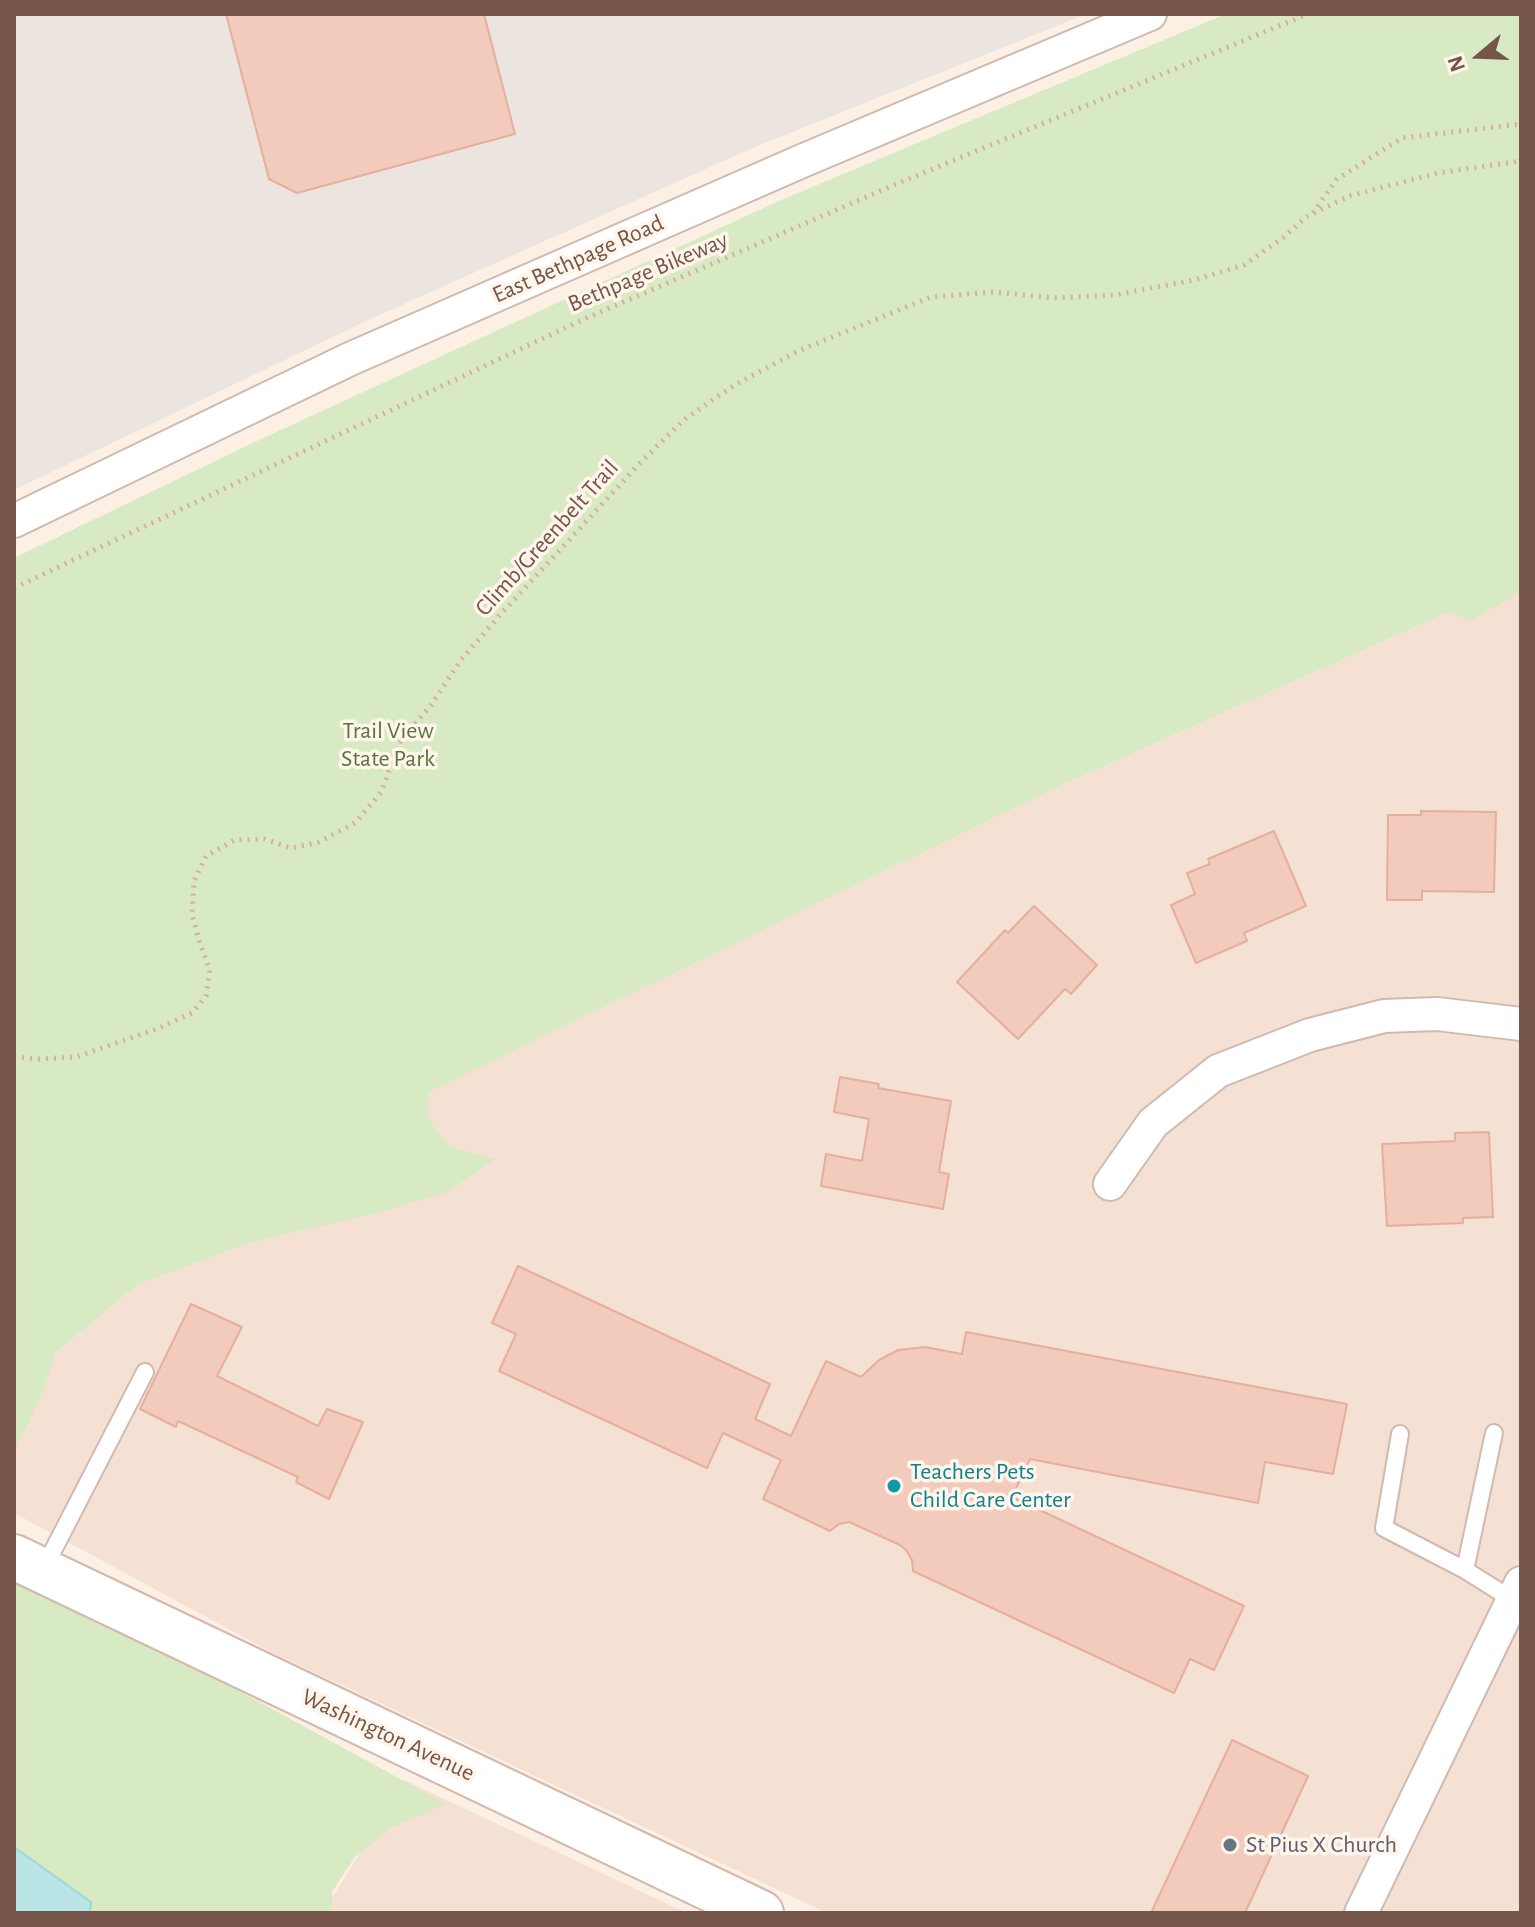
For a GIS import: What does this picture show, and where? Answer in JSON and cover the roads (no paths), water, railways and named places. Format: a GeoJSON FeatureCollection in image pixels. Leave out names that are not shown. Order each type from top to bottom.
{"type":"FeatureCollection","features":[{"type":"Feature","properties":{"kind":"main road","name":"Washington Avenue"},"geometry":{"type":"LineString","coordinates":[[28,1564],[609,1839],[755,1912]]}},
{"type":"Feature","properties":{"kind":"street","name":"East Bethpage Road"},"geometry":{"type":"LineString","coordinates":[[14,521],[350,359],[802,161],[1150,14]]}},
{"type":"Feature","properties":{"kind":"street"},"geometry":{"type":"LineString","coordinates":[[1110,1184],[1153,1123],[1218,1071],[1297,1040],[1384,1016],[1437,1014],[1521,1024]]}},
{"type":"Feature","properties":{"kind":"street"},"geometry":{"type":"LineString","coordinates":[[1361,1913],[1517,1592]]}},
{"type":"Feature","properties":{"kind":"lane"},"geometry":{"type":"LineString","coordinates":[[28,1564],[145,1372]]}},
{"type":"Feature","properties":{"kind":"lane"},"geometry":{"type":"LineString","coordinates":[[1465,1570],[1494,1433]]}},
{"type":"Feature","properties":{"kind":"lane"},"geometry":{"type":"LineString","coordinates":[[1400,1434],[1384,1528],[1465,1570],[1517,1592]]}},
{"type":"Feature","properties":{"kind":"water"},"geometry":{"type":"Polygon","coordinates":[[[14,1847],[91,1902],[90,1913],[14,1913],[14,1847]]]}},
{"type":"Feature","properties":{"kind":"place","name":"Teachers Pets Child Care Center"},"geometry":{"type":"Point","coordinates":[894,1486]}},
{"type":"Feature","properties":{"kind":"place","name":"St Pius X Church"},"geometry":{"type":"Point","coordinates":[1230,1845]}},
{"type":"Feature","properties":{"kind":"park label","name":"Trail View State Park"},"geometry":{"type":"Point","coordinates":[388,745]}}]}
